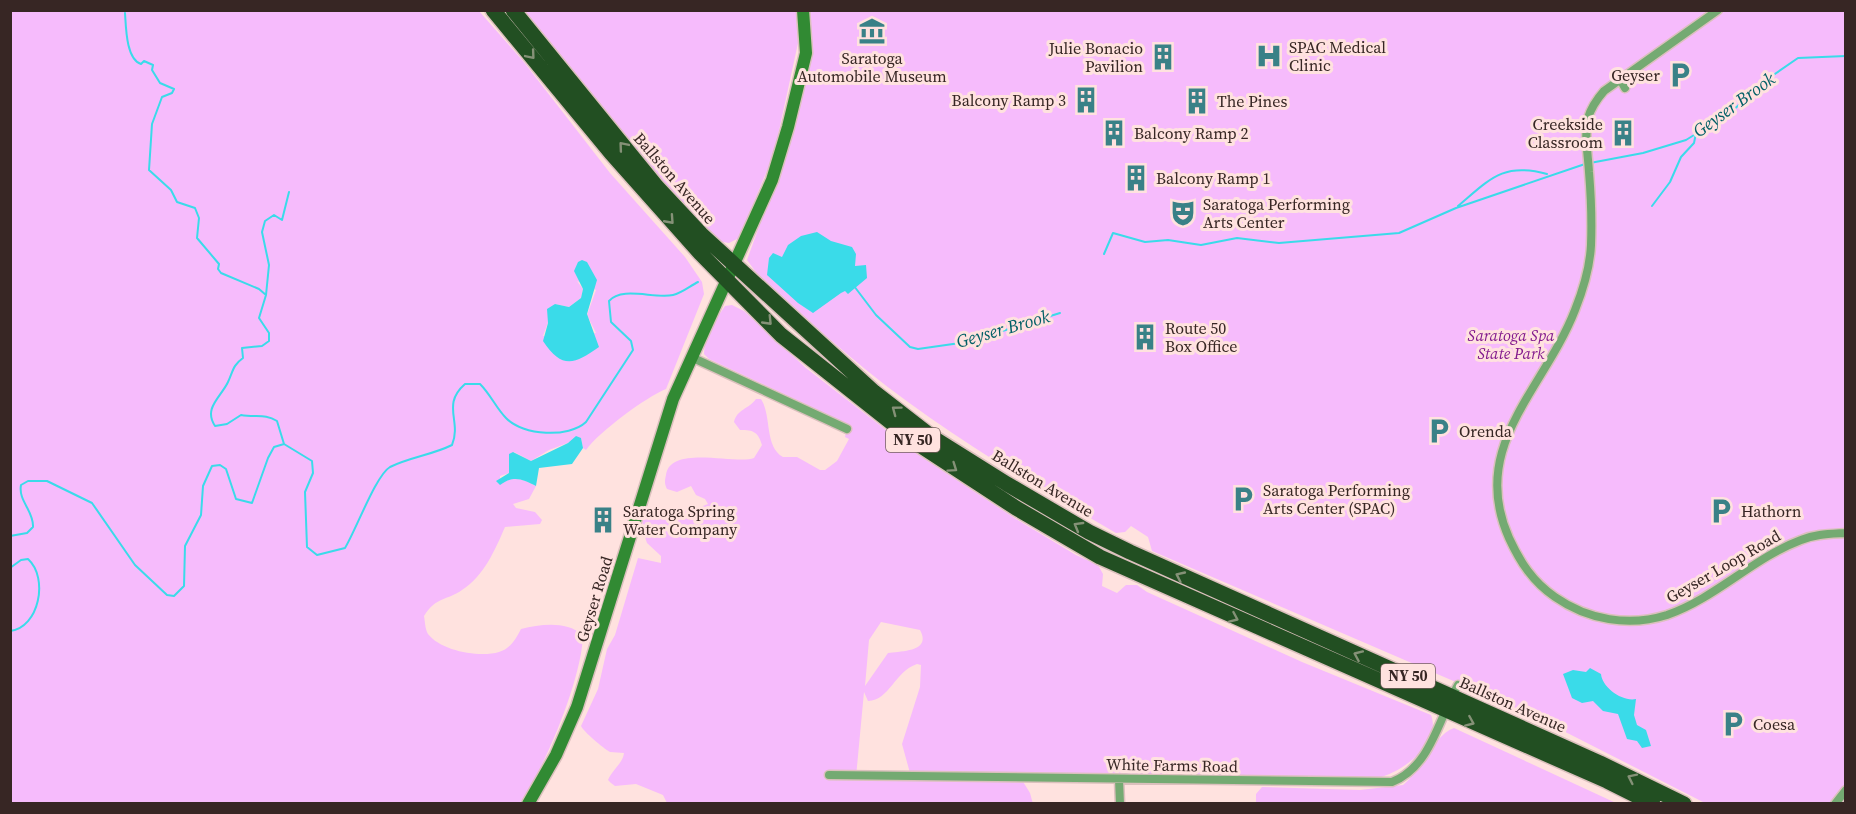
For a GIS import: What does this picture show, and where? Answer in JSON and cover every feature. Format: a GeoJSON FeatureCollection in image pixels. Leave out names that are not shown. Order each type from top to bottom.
{"type":"FeatureCollection","features":[{"type":"Feature","properties":{"kind":"highway","name":"Ballston Avenue"},"geometry":{"type":"LineString","coordinates":[[493,10],[611,153],[730,273],[932,437],[1089,532],[1130,552],[1455,690],[1684,804]]}},
{"type":"Feature","properties":{"kind":"highway","name":"Ballston Avenue"},"geometry":{"type":"LineString","coordinates":[[513,10],[657,188],[781,334],[884,418],[963,475],[1100,556],[1444,711],[1607,781],[1653,804]]}},
{"type":"Feature","properties":{"kind":"street","name":"Geyser Road"},"geometry":{"type":"LineString","coordinates":[[528,804],[571,724],[673,399],[772,180],[806,53],[803,10]]}},
{"type":"Feature","properties":{"kind":"street","name":"Geyser Loop Road"},"geometry":{"type":"LineString","coordinates":[[1718,10],[1702,26],[1623,84],[1596,100],[1588,117],[1591,247],[1579,300],[1564,338],[1513,422],[1499,456],[1497,501],[1502,522],[1519,560],[1533,578],[1563,603],[1599,618],[1644,621],[1694,604],[1757,563],[1801,539],[1845,533]]}},
{"type":"Feature","properties":{"kind":"street"},"geometry":{"type":"LineString","coordinates":[[691,357],[847,429]]}},
{"type":"Feature","properties":{"kind":"street","name":"White Farms Road"},"geometry":{"type":"LineString","coordinates":[[829,775],[1392,782],[1408,775],[1423,757],[1455,690]]}},
{"type":"Feature","properties":{"kind":"street"},"geometry":{"type":"LineString","coordinates":[[1119,779],[1120,804]]}},
{"type":"Feature","properties":{"kind":"street"},"geometry":{"type":"LineString","coordinates":[[1835,804],[1845,790]]}},
{"type":"Feature","properties":{"kind":"green space"},"geometry":{"type":"Polygon","coordinates":[[[10,11],[479,11],[523,61],[610,173],[685,257],[702,282],[704,294],[666,389],[623,416],[586,450],[583,448],[581,438],[549,450],[531,461],[514,452],[509,473],[500,476],[500,484],[518,479],[536,486],[529,499],[513,504],[516,508],[535,512],[542,520],[540,524],[505,527],[493,553],[477,577],[462,590],[433,605],[424,616],[427,632],[434,640],[461,652],[491,654],[503,651],[512,643],[521,629],[537,626],[569,627],[583,635],[581,653],[569,698],[551,746],[530,787],[520,803],[11,803],[10,11]],[[577,281],[583,289],[581,298],[569,307],[555,304],[543,336],[596,333],[587,315],[596,290],[577,281]]]}},
{"type":"Feature","properties":{"kind":"green space"},"geometry":{"type":"Polygon","coordinates":[[[522,11],[796,11],[798,43],[774,154],[739,238],[729,243],[717,241],[650,168],[522,11]]]}},
{"type":"Feature","properties":{"kind":"green space","name":"Saratoga Spa State Park"},"geometry":{"type":"Polygon","coordinates":[[[810,11],[1845,11],[1845,803],[1705,803],[1530,714],[1152,551],[1148,537],[1131,526],[1125,532],[1116,533],[977,449],[878,380],[758,275],[747,260],[784,157],[811,50],[810,11]]]}},
{"type":"Feature","properties":{"kind":"green space"},"geometry":{"type":"Polygon","coordinates":[[[732,305],[744,311],[806,368],[917,454],[1016,519],[1076,555],[1098,565],[1103,574],[1102,586],[1117,593],[1126,585],[1137,585],[1147,592],[1302,662],[1431,715],[1433,726],[1431,736],[1425,746],[1418,755],[1398,770],[1378,778],[1022,780],[1030,793],[1033,804],[667,803],[663,795],[636,784],[615,786],[608,780],[622,760],[624,753],[610,752],[581,726],[598,689],[607,649],[615,635],[638,558],[661,563],[661,556],[647,543],[642,528],[643,518],[649,510],[690,511],[708,504],[705,499],[696,495],[691,486],[677,492],[667,489],[665,480],[670,466],[679,460],[691,458],[754,458],[762,445],[759,437],[752,431],[740,430],[734,422],[738,414],[756,399],[761,399],[773,446],[783,457],[797,457],[820,470],[825,470],[837,461],[849,439],[845,437],[848,424],[709,359],[704,354],[708,335],[725,306],[732,305]],[[881,622],[869,640],[865,686],[888,653],[907,651],[922,643],[923,637],[920,630],[881,622]],[[917,664],[903,673],[882,696],[868,701],[864,692],[856,777],[876,781],[909,778],[910,773],[902,744],[920,687],[921,665],[917,664]]]}},
{"type":"Feature","properties":{"kind":"green space"},"geometry":{"type":"Polygon","coordinates":[[[1454,728],[1616,803],[1256,803],[1256,794],[1262,787],[1360,790],[1403,785],[1441,737],[1454,728]]]}},
{"type":"Feature","properties":{"kind":"water"},"geometry":{"type":"Polygon","coordinates":[[[817,232],[831,241],[852,247],[856,254],[855,266],[866,265],[867,278],[848,294],[845,291],[841,293],[813,313],[798,303],[767,275],[769,258],[773,253],[782,257],[788,245],[801,236],[817,232]]]}},
{"type":"Feature","properties":{"kind":"water"},"geometry":{"type":"Polygon","coordinates":[[[582,260],[587,262],[597,280],[587,314],[599,347],[583,357],[569,361],[556,357],[543,341],[548,323],[547,309],[555,304],[569,307],[581,298],[583,289],[574,271],[578,262],[582,260]]]}},
{"type":"Feature","properties":{"kind":"water"},"geometry":{"type":"Polygon","coordinates":[[[576,436],[581,438],[583,448],[572,464],[539,468],[536,486],[518,479],[500,485],[496,481],[509,473],[509,454],[513,452],[531,461],[568,443],[576,436]]]}},
{"type":"Feature","properties":{"kind":"water"},"geometry":{"type":"Polygon","coordinates":[[[1590,668],[1601,674],[1605,684],[1619,696],[1636,699],[1634,715],[1637,725],[1646,730],[1651,746],[1642,748],[1637,741],[1627,739],[1618,714],[1603,711],[1593,701],[1582,703],[1572,698],[1563,674],[1573,670],[1586,672],[1590,668]]]}},
{"type":"Feature","properties":{"kind":"waterway"},"geometry":{"type":"LineString","coordinates":[[125,13],[132,56],[141,64],[144,61],[153,65],[152,70],[160,83],[174,89],[172,93],[162,97],[152,124],[149,170],[171,190],[177,202],[195,208],[199,218],[197,238],[219,264],[218,269],[221,273],[259,289],[266,295],[259,318],[269,333],[269,341],[262,346],[242,348],[243,358],[235,366],[228,382],[214,403],[212,420],[215,426],[227,424],[241,415],[268,417],[277,421],[284,444]]}},
{"type":"Feature","properties":{"kind":"waterway","name":"Geyser Brook"},"geometry":{"type":"LineString","coordinates":[[1590,163],[1643,153],[1686,140],[1731,112],[1769,78],[1798,58],[1846,56]]}},
{"type":"Feature","properties":{"kind":"waterway"},"geometry":{"type":"LineString","coordinates":[[1652,206],[1670,182],[1681,157],[1694,143],[1696,133]]}},
{"type":"Feature","properties":{"kind":"waterway","name":"Geyser Brook"},"geometry":{"type":"LineString","coordinates":[[1104,254],[1113,233],[1145,242],[1168,240],[1201,245],[1237,238],[1279,243],[1399,233],[1456,208],[1585,164]]}},
{"type":"Feature","properties":{"kind":"waterway","name":"Geyser Brook"},"geometry":{"type":"LineString","coordinates":[[1458,206],[1498,175],[1519,170],[1547,174]]}},
{"type":"Feature","properties":{"kind":"waterway"},"geometry":{"type":"LineString","coordinates":[[266,295],[269,265],[262,232],[265,221],[274,215],[282,220],[289,192]]}},
{"type":"Feature","properties":{"kind":"waterway","name":"Geyser Brook"},"geometry":{"type":"LineString","coordinates":[[10,536],[27,533],[33,527],[33,521],[22,496],[21,485],[28,481],[47,481],[92,503],[135,565],[167,595],[174,596],[184,586],[185,546],[201,515],[203,486],[212,466],[220,465],[226,469],[236,499],[252,503],[268,458],[274,447],[284,444],[312,461],[313,473],[305,492],[307,547],[317,555],[345,548],[384,472],[390,467],[452,445],[455,428],[454,399],[465,384],[480,384],[499,410],[514,424],[546,433],[569,431],[586,422],[633,350],[631,341],[611,322],[609,301],[622,294],[673,295],[698,282]]}},
{"type":"Feature","properties":{"kind":"waterway","name":"Geyser Brook"},"geometry":{"type":"LineString","coordinates":[[854,286],[876,315],[910,347],[918,349],[967,342],[1060,313]]}},
{"type":"Feature","properties":{"kind":"waterway","name":"Geyser Brook"},"geometry":{"type":"LineString","coordinates":[[10,568],[21,560],[28,559],[34,567],[39,589],[38,601],[28,621],[20,628],[10,631]]}},
{"type":"Feature","properties":{"kind":"place","name":"Saratoga Automobile Museum"},"geometry":{"type":"Point","coordinates":[872,31]}},
{"type":"Feature","properties":{"kind":"place","name":"SPAC Medical Clinic"},"geometry":{"type":"Point","coordinates":[1269,56]}},
{"type":"Feature","properties":{"kind":"place","name":"Julie Bonacio Pavilion"},"geometry":{"type":"Point","coordinates":[1163,57]}},
{"type":"Feature","properties":{"kind":"place","name":"Geyser"},"geometry":{"type":"Point","coordinates":[1680,75]}},
{"type":"Feature","properties":{"kind":"place","name":"Balcony Ramp 3"},"geometry":{"type":"Point","coordinates":[1086,100]}},
{"type":"Feature","properties":{"kind":"place","name":"The Pines"},"geometry":{"type":"Point","coordinates":[1197,101]}},
{"type":"Feature","properties":{"kind":"place","name":"Balcony Ramp 2"},"geometry":{"type":"Point","coordinates":[1114,133]}},
{"type":"Feature","properties":{"kind":"place","name":"Creekside Classroom"},"geometry":{"type":"Point","coordinates":[1623,133]}},
{"type":"Feature","properties":{"kind":"place","name":"Balcony Ramp 1"},"geometry":{"type":"Point","coordinates":[1136,178]}},
{"type":"Feature","properties":{"kind":"place","name":"Saratoga Performing Arts Center"},"geometry":{"type":"Point","coordinates":[1183,213]}},
{"type":"Feature","properties":{"kind":"place","name":"Route 50 Box Office"},"geometry":{"type":"Point","coordinates":[1145,337]}},
{"type":"Feature","properties":{"kind":"place","name":"Orenda"},"geometry":{"type":"Point","coordinates":[1439,431]}},
{"type":"Feature","properties":{"kind":"place","name":"Saratoga Performing Arts Center (SPAC)"},"geometry":{"type":"Point","coordinates":[1243,499]}},
{"type":"Feature","properties":{"kind":"place","name":"Hathorn"},"geometry":{"type":"Point","coordinates":[1721,511]}},
{"type":"Feature","properties":{"kind":"place","name":"Saratoga Spring Water Company"},"geometry":{"type":"Point","coordinates":[603,520]}},
{"type":"Feature","properties":{"kind":"place","name":"Coesa"},"geometry":{"type":"Point","coordinates":[1733,724]}}]}
